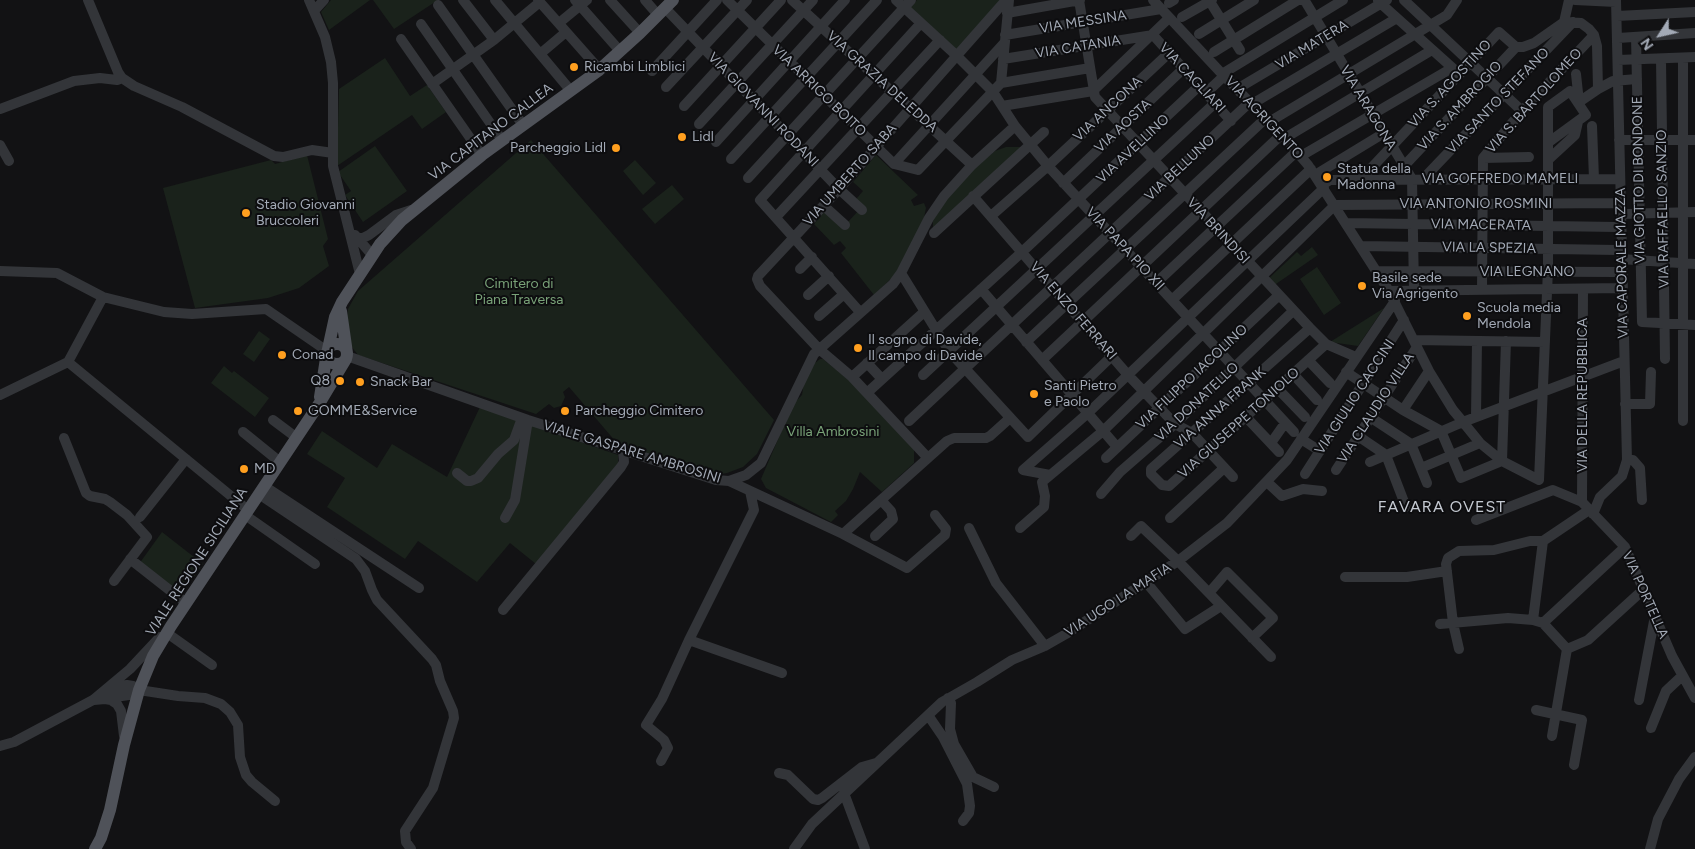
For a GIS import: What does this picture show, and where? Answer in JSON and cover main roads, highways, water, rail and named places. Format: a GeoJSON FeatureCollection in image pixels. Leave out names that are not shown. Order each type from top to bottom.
{"type":"FeatureCollection","features":[{"type":"Feature","properties":{"kind":"main road","name":"VIA CAPITANO CALLEA"},"geometry":{"type":"LineString","coordinates":[[319,404],[327,351],[335,317],[342,302],[387,235],[415,209],[482,155],[599,69],[666,8]]}},
{"type":"Feature","properties":{"kind":"main road"},"geometry":{"type":"LineString","coordinates":[[327,351],[327,359],[332,364],[341,363],[346,356],[340,315],[342,302]]}},
{"type":"Feature","properties":{"kind":"main road","name":"VIALE REGIONE SICILIANA"},"geometry":{"type":"LineString","coordinates":[[95,849],[101,838],[110,810],[124,745],[139,690],[151,661],[169,629],[319,404],[346,356]]}},
{"type":"Feature","properties":{"kind":"place","name":"Ricambi Limblici"},"geometry":{"type":"Point","coordinates":[574,67]}},
{"type":"Feature","properties":{"kind":"place","name":"Lidl"},"geometry":{"type":"Point","coordinates":[682,137]}},
{"type":"Feature","properties":{"kind":"place","name":"Parcheggio Lidl"},"geometry":{"type":"Point","coordinates":[616,148]}},
{"type":"Feature","properties":{"kind":"place","name":"Statua della Madonna"},"geometry":{"type":"Point","coordinates":[1327,177]}},
{"type":"Feature","properties":{"kind":"place","name":"Stadio Giovanni Bruccoleri"},"geometry":{"type":"Point","coordinates":[246,213]}},
{"type":"Feature","properties":{"kind":"place","name":"Basile sede Via Agrigento"},"geometry":{"type":"Point","coordinates":[1362,286]}},
{"type":"Feature","properties":{"kind":"place","name":"Scuola media Mendola"},"geometry":{"type":"Point","coordinates":[1467,316]}},
{"type":"Feature","properties":{"kind":"place","name":"Il sogno di Davide, Il campo di Davide"},"geometry":{"type":"Point","coordinates":[858,348]}},
{"type":"Feature","properties":{"kind":"place","name":"Conad"},"geometry":{"type":"Point","coordinates":[282,355]}},
{"type":"Feature","properties":{"kind":"place","name":"Q8"},"geometry":{"type":"Point","coordinates":[340,381]}},
{"type":"Feature","properties":{"kind":"place","name":"Snack Bar"},"geometry":{"type":"Point","coordinates":[360,382]}},
{"type":"Feature","properties":{"kind":"place","name":"Santi Pietro e Paolo"},"geometry":{"type":"Point","coordinates":[1034,394]}},
{"type":"Feature","properties":{"kind":"place","name":"GOMME&Service"},"geometry":{"type":"Point","coordinates":[298,411]}},
{"type":"Feature","properties":{"kind":"place","name":"Parcheggio Cimitero"},"geometry":{"type":"Point","coordinates":[565,411]}},
{"type":"Feature","properties":{"kind":"place","name":"MD"},"geometry":{"type":"Point","coordinates":[244,469]}},
{"type":"Feature","properties":{"kind":"district","name":"FAVARA OVEST"},"geometry":{"type":"Point","coordinates":[1442,507]}},
{"type":"Feature","properties":{"kind":"park label","name":"Cimitero di Piana Traversa"},"geometry":{"type":"Point","coordinates":[519,292]}},
{"type":"Feature","properties":{"kind":"park label","name":"Villa Ambrosini"},"geometry":{"type":"Point","coordinates":[833,432]}}]}
